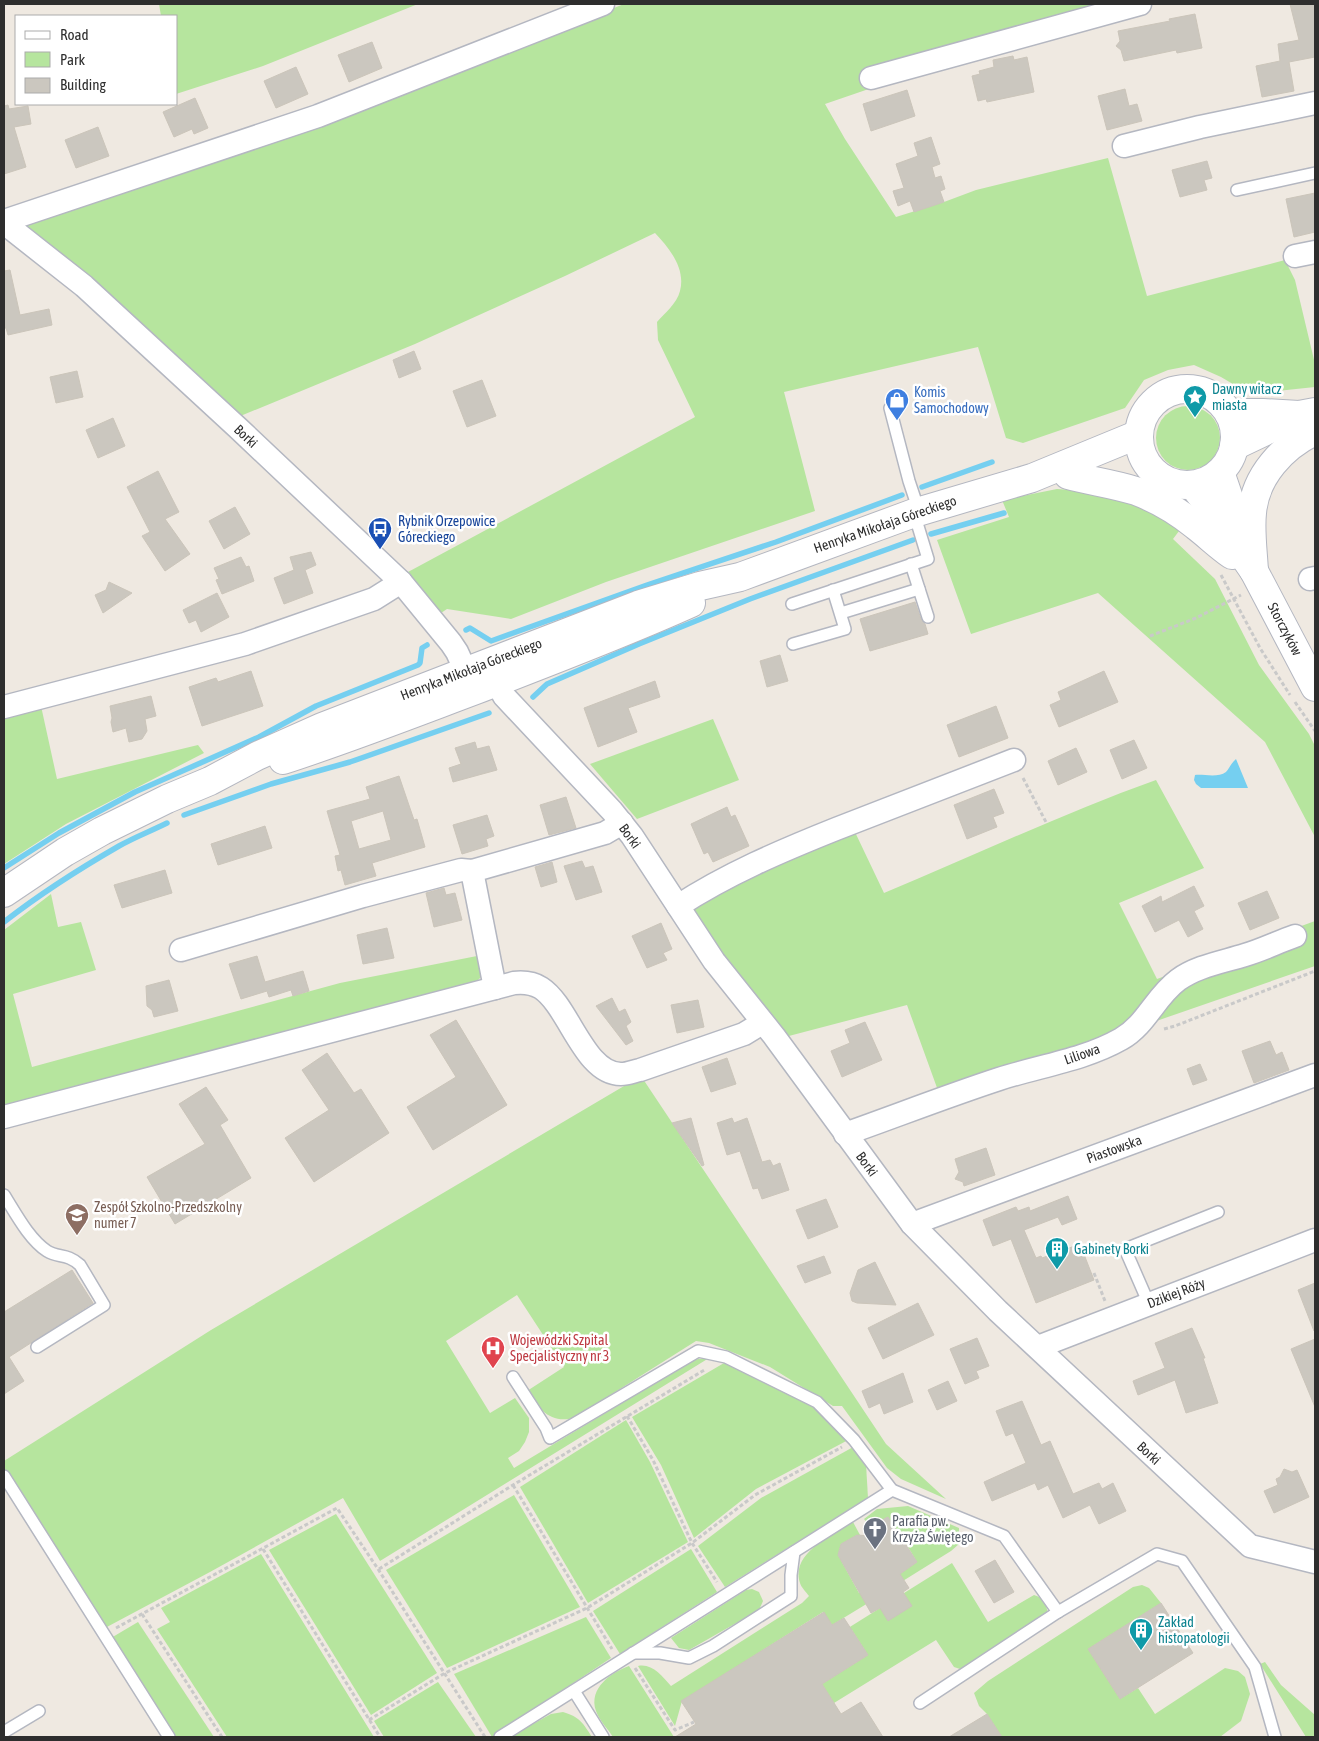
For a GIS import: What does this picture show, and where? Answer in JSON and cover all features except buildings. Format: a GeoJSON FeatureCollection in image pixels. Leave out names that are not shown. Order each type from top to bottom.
{"type":"FeatureCollection","features":[{"type":"Feature","properties":{"kind":"main road"},"geometry":{"type":"LineString","coordinates":[[1191,389],[1200,391],[1217,400],[1229,414],[1234,426],[1234,446],[1229,460],[1220,472],[1206,481],[1193,485],[1182,485],[1159,476],[1147,464],[1140,449],[1139,434],[1141,422],[1150,406],[1157,399],[1173,391],[1191,389]]}},
{"type":"Feature","properties":{"kind":"main road"},"geometry":{"type":"LineString","coordinates":[[1229,414],[1263,413],[1310,420]]}},
{"type":"Feature","properties":{"kind":"main road"},"geometry":{"type":"LineString","coordinates":[[1234,446],[1310,420]]}},
{"type":"Feature","properties":{"kind":"main road"},"geometry":{"type":"LineString","coordinates":[[1254,571],[1251,514],[1254,500],[1260,484],[1280,454],[1298,440],[1310,420]]}},
{"type":"Feature","properties":{"kind":"main road","name":"Henryka Mikołaja Góreckiego"},"geometry":{"type":"LineString","coordinates":[[4,893],[65,852],[161,802],[210,781],[330,745],[481,676],[642,626],[704,597],[740,577],[916,512],[1032,478],[1139,434]]}},
{"type":"Feature","properties":{"kind":"main road","name":"Henryka Mikołaja Góreckiego"},"geometry":{"type":"LineString","coordinates":[[1032,478],[1147,464]]}},
{"type":"Feature","properties":{"kind":"main road","name":"Storczyków"},"geometry":{"type":"LineString","coordinates":[[1220,472],[1254,571]]}},
{"type":"Feature","properties":{"kind":"main road"},"geometry":{"type":"LineString","coordinates":[[1068,475],[1117,486],[1153,499],[1176,511],[1196,525],[1216,544],[1254,571]]}},
{"type":"Feature","properties":{"kind":"main road","name":"Storczyków"},"geometry":{"type":"LineString","coordinates":[[1193,485],[1213,510],[1254,571],[1315,687]]}},
{"type":"Feature","properties":{"kind":"street"},"geometry":{"type":"LineString","coordinates":[[4,222],[318,116],[603,4]]}},
{"type":"Feature","properties":{"kind":"street"},"geometry":{"type":"LineString","coordinates":[[871,78],[1140,4]]}},
{"type":"Feature","properties":{"kind":"street"},"geometry":{"type":"LineString","coordinates":[[1124,146],[1315,103]]}},
{"type":"Feature","properties":{"kind":"street","name":"Borki"},"geometry":{"type":"LineString","coordinates":[[4,222],[84,286],[245,434],[401,582],[448,638],[457,652],[512,704],[612,810],[714,961],[774,1036],[912,1224],[998,1311],[1250,1546],[1315,1562]]}},
{"type":"Feature","properties":{"kind":"street"},"geometry":{"type":"LineString","coordinates":[[4,707],[245,644],[374,599],[401,582]]}},
{"type":"Feature","properties":{"kind":"street"},"geometry":{"type":"LineString","coordinates":[[678,906],[706,887],[747,867],[867,816],[1014,760]]}},
{"type":"Feature","properties":{"kind":"street"},"geometry":{"type":"LineString","coordinates":[[181,950],[196,944],[372,894],[461,870],[472,871],[605,833],[622,823]]}},
{"type":"Feature","properties":{"kind":"street"},"geometry":{"type":"LineString","coordinates":[[472,871],[495,988]]}},
{"type":"Feature","properties":{"kind":"street","name":"Liliowa"},"geometry":{"type":"LineString","coordinates":[[845,1134],[999,1079],[1099,1049],[1122,1039],[1147,1017],[1169,987],[1181,978],[1194,971],[1248,954],[1294,936]]}},
{"type":"Feature","properties":{"kind":"street"},"geometry":{"type":"LineString","coordinates":[[4,1117],[522,982],[541,988],[557,1005],[596,1062],[605,1070],[616,1073],[635,1071],[744,1034],[762,1023]]}},
{"type":"Feature","properties":{"kind":"street","name":"Piastowska"},"geometry":{"type":"LineString","coordinates":[[912,1224],[1315,1075]]}},
{"type":"Feature","properties":{"kind":"street","name":"Dzikiej Róży"},"geometry":{"type":"LineString","coordinates":[[1038,1347],[1315,1240]]}},
{"type":"Feature","properties":{"kind":"lane"},"geometry":{"type":"LineString","coordinates":[[1237,190],[1315,174]]}},
{"type":"Feature","properties":{"kind":"lane"},"geometry":{"type":"LineString","coordinates":[[792,604],[928,559],[890,408]]}},
{"type":"Feature","properties":{"kind":"lane"},"geometry":{"type":"LineString","coordinates":[[912,564],[928,617]]}},
{"type":"Feature","properties":{"kind":"lane"},"geometry":{"type":"LineString","coordinates":[[841,613],[919,589]]}},
{"type":"Feature","properties":{"kind":"lane"},"geometry":{"type":"LineString","coordinates":[[793,644],[845,629],[834,590]]}},
{"type":"Feature","properties":{"kind":"lane"},"geometry":{"type":"LineString","coordinates":[[4,1195],[26,1231],[48,1252],[63,1255],[80,1265],[104,1305],[37,1347]]}},
{"type":"Feature","properties":{"kind":"lane"},"geometry":{"type":"LineString","coordinates":[[1149,1304],[1126,1249],[1218,1212]]}},
{"type":"Feature","properties":{"kind":"lane"},"geometry":{"type":"LineString","coordinates":[[513,1377],[546,1428],[550,1438],[698,1351],[726,1357],[817,1402],[854,1440],[892,1490],[1004,1536],[1058,1612]]}},
{"type":"Feature","properties":{"kind":"lane"},"geometry":{"type":"LineString","coordinates":[[4,1476],[169,1737]]}},
{"type":"Feature","properties":{"kind":"lane"},"geometry":{"type":"LineString","coordinates":[[500,1737],[892,1490]]}},
{"type":"Feature","properties":{"kind":"lane"},"geometry":{"type":"LineString","coordinates":[[627,1657],[660,1653],[689,1658],[713,1646],[791,1596],[790,1574],[794,1552]]}},
{"type":"Feature","properties":{"kind":"lane"},"geometry":{"type":"LineString","coordinates":[[920,1703],[1058,1612],[1157,1554],[1182,1561],[1255,1667],[1275,1737]]}},
{"type":"Feature","properties":{"kind":"lane"},"geometry":{"type":"LineString","coordinates":[[574,1691],[603,1737]]}},
{"type":"Feature","properties":{"kind":"lane"},"geometry":{"type":"LineString","coordinates":[[4,1732],[39,1711]]}},
{"type":"Feature","properties":{"kind":"path"},"geometry":{"type":"LineString","coordinates":[[1218,571],[1269,662],[1315,732]]}},
{"type":"Feature","properties":{"kind":"path"},"geometry":{"type":"LineString","coordinates":[[1150,636],[1196,618],[1226,603]]}},
{"type":"Feature","properties":{"kind":"path"},"geometry":{"type":"LineString","coordinates":[[1014,760],[1047,824]]}},
{"type":"Feature","properties":{"kind":"path"},"geometry":{"type":"LineString","coordinates":[[1157,1030],[1175,1026],[1315,971]]}},
{"type":"Feature","properties":{"kind":"path"},"geometry":{"type":"LineString","coordinates":[[1094,1273],[1111,1318]]}},
{"type":"Feature","properties":{"kind":"path"},"geometry":{"type":"LineString","coordinates":[[378,1568],[726,1357]]}},
{"type":"Feature","properties":{"kind":"path"},"geometry":{"type":"LineString","coordinates":[[627,1416],[653,1460],[692,1543],[725,1595]]}},
{"type":"Feature","properties":{"kind":"path"},"geometry":{"type":"LineString","coordinates":[[369,1720],[445,1673],[587,1608],[692,1543],[755,1496],[854,1440]]}},
{"type":"Feature","properties":{"kind":"path"},"geometry":{"type":"LineString","coordinates":[[514,1485],[587,1608],[627,1657],[675,1730],[694,1722]]}},
{"type":"Feature","properties":{"kind":"path"},"geometry":{"type":"LineString","coordinates":[[104,1635],[337,1508],[378,1568],[485,1737]]}},
{"type":"Feature","properties":{"kind":"path"},"geometry":{"type":"LineString","coordinates":[[263,1549],[380,1737]]}},
{"type":"Feature","properties":{"kind":"path"},"geometry":{"type":"LineString","coordinates":[[142,1614],[222,1737]]}},
{"type":"Feature","properties":{"kind":"green space"},"geometry":{"type":"Polygon","coordinates":[[[159,4],[418,4],[263,66],[178,93],[178,15],[161,15],[159,4]]]}},
{"type":"Feature","properties":{"kind":"green space"},"geometry":{"type":"Polygon","coordinates":[[[624,4],[1116,4],[825,104],[845,139],[896,217],[976,190],[1108,158],[1147,296],[1285,260],[1295,280],[1315,364],[1315,387],[1257,393],[1243,390],[1221,377],[1194,365],[1168,370],[1144,380],[1125,408],[1023,443],[1006,438],[978,347],[784,392],[815,511],[606,582],[511,619],[447,609],[441,613],[408,572],[695,417],[658,340],[657,322],[676,300],[680,291],[681,274],[675,259],[655,233],[415,344],[238,417],[187,365],[90,277],[17,223],[309,128],[624,4]]]}},
{"type":"Feature","properties":{"kind":"green space"},"geometry":{"type":"Polygon","coordinates":[[[1182,406],[1194,406],[1211,415],[1218,426],[1220,438],[1218,450],[1211,461],[1194,470],[1182,470],[1170,465],[1161,456],[1156,444],[1156,432],[1161,420],[1170,411],[1182,406]]]}},
{"type":"Feature","properties":{"kind":"green space"},"geometry":{"type":"Polygon","coordinates":[[[1057,489],[1100,492],[1152,510],[1182,527],[1173,539],[1215,579],[1259,665],[1309,734],[1315,746],[1315,837],[1265,742],[1098,593],[971,634],[937,540],[1009,517],[1002,500],[1057,489]]]}},
{"type":"Feature","properties":{"kind":"green space"},"geometry":{"type":"Polygon","coordinates":[[[41,706],[57,779],[198,745],[204,753],[66,824],[4,864],[4,714],[41,706]]]}},
{"type":"Feature","properties":{"kind":"green space"},"geometry":{"type":"Polygon","coordinates":[[[713,719],[739,780],[637,819],[590,764],[713,719]]]}},
{"type":"Feature","properties":{"kind":"green space"},"geometry":{"type":"Polygon","coordinates":[[[1156,780],[1204,868],[1119,903],[1157,979],[1315,921],[1315,966],[940,1096],[907,1005],[785,1037],[687,907],[854,830],[884,893],[1054,820],[1156,780]]]}},
{"type":"Feature","properties":{"kind":"green space"},"geometry":{"type":"Polygon","coordinates":[[[51,894],[58,927],[81,922],[96,970],[13,994],[32,1067],[340,983],[482,955],[485,973],[473,985],[4,1109],[4,930],[51,894]]]}},
{"type":"Feature","properties":{"kind":"green space"},"geometry":{"type":"Polygon","coordinates":[[[641,1076],[886,1444],[946,1499],[901,1479],[887,1468],[842,1406],[833,1406],[770,1367],[709,1343],[696,1341],[574,1418],[558,1419],[552,1417],[536,1404],[527,1391],[564,1367],[517,1295],[446,1341],[490,1413],[515,1398],[529,1418],[529,1432],[525,1442],[519,1451],[508,1458],[514,1468],[690,1362],[709,1358],[380,1561],[343,1498],[105,1628],[4,1468],[4,1461],[211,1330],[641,1076]]]}},
{"type":"Feature","properties":{"kind":"green space"},"geometry":{"type":"Polygon","coordinates":[[[724,1363],[829,1412],[850,1439],[756,1489],[694,1538],[661,1465],[632,1417],[724,1363]]]}},
{"type":"Feature","properties":{"kind":"green space"},"geometry":{"type":"Polygon","coordinates":[[[626,1420],[650,1462],[688,1542],[588,1603],[520,1487],[626,1420]]]}},
{"type":"Feature","properties":{"kind":"green space"},"geometry":{"type":"Polygon","coordinates":[[[855,1446],[866,1464],[868,1498],[725,1587],[698,1546],[761,1498],[855,1446]]]}},
{"type":"Feature","properties":{"kind":"green space"},"geometry":{"type":"Polygon","coordinates":[[[514,1495],[580,1607],[447,1668],[386,1570],[514,1495]]]}},
{"type":"Feature","properties":{"kind":"green space"},"geometry":{"type":"Polygon","coordinates":[[[908,1506],[959,1528],[959,1544],[898,1584],[894,1578],[917,1562],[902,1537],[895,1537],[892,1532],[894,1526],[888,1517],[870,1526],[864,1519],[877,1509],[908,1506]]]}},
{"type":"Feature","properties":{"kind":"green space"},"geometry":{"type":"Polygon","coordinates":[[[336,1514],[437,1673],[371,1715],[269,1550],[336,1514]]]}},
{"type":"Feature","properties":{"kind":"green space"},"geometry":{"type":"Polygon","coordinates":[[[853,1522],[860,1535],[841,1544],[838,1555],[859,1593],[869,1593],[873,1600],[832,1625],[823,1612],[682,1701],[675,1726],[638,1666],[652,1668],[671,1686],[802,1603],[809,1596],[800,1583],[799,1572],[801,1563],[815,1546],[853,1522]]]}},
{"type":"Feature","properties":{"kind":"green space"},"geometry":{"type":"Polygon","coordinates":[[[691,1549],[717,1592],[620,1654],[593,1611],[691,1549]]]}},
{"type":"Feature","properties":{"kind":"green space"},"geometry":{"type":"Polygon","coordinates":[[[261,1554],[374,1737],[227,1737],[157,1629],[170,1622],[161,1608],[261,1554]]]}},
{"type":"Feature","properties":{"kind":"green space"},"geometry":{"type":"Polygon","coordinates":[[[952,1563],[988,1622],[1034,1595],[1044,1602],[1048,1614],[963,1670],[954,1667],[936,1640],[834,1703],[822,1684],[868,1655],[852,1630],[839,1638],[837,1635],[952,1563]]]}},
{"type":"Feature","properties":{"kind":"green space"},"geometry":{"type":"Polygon","coordinates":[[[1142,1585],[1149,1588],[1161,1603],[1088,1649],[1120,1699],[1138,1688],[1155,1714],[1225,1668],[1238,1671],[1245,1677],[1250,1694],[1241,1721],[1220,1737],[1002,1737],[987,1714],[979,1706],[974,1693],[988,1681],[1133,1587],[1142,1585]]]}},
{"type":"Feature","properties":{"kind":"green space"},"geometry":{"type":"Polygon","coordinates":[[[752,1589],[759,1592],[763,1601],[759,1610],[689,1650],[679,1648],[671,1638],[746,1590],[752,1589]]]}},
{"type":"Feature","properties":{"kind":"green space"},"geometry":{"type":"Polygon","coordinates":[[[586,1617],[611,1658],[492,1737],[454,1674],[586,1617]]]}},
{"type":"Feature","properties":{"kind":"green space"},"geometry":{"type":"Polygon","coordinates":[[[138,1622],[214,1737],[176,1737],[111,1638],[138,1622]]]}},
{"type":"Feature","properties":{"kind":"green space"},"geometry":{"type":"Polygon","coordinates":[[[1265,1662],[1281,1685],[1315,1715],[1315,1737],[1306,1737],[1260,1664],[1265,1662]]]}},
{"type":"Feature","properties":{"kind":"green space"},"geometry":{"type":"Polygon","coordinates":[[[629,1666],[674,1737],[613,1737],[599,1718],[594,1703],[598,1688],[616,1672],[629,1666]]]}},
{"type":"Feature","properties":{"kind":"green space"},"geometry":{"type":"Polygon","coordinates":[[[438,1682],[476,1737],[384,1737],[374,1721],[438,1682]]]}},
{"type":"Feature","properties":{"kind":"green space"},"geometry":{"type":"Polygon","coordinates":[[[563,1712],[580,1721],[592,1737],[512,1737],[551,1714],[563,1712]]]}},
{"type":"Feature","properties":{"kind":"water"},"geometry":{"type":"Polygon","coordinates":[[[1236,759],[1248,788],[1201,788],[1196,784],[1194,780],[1195,775],[1223,774],[1236,759]]]}},
{"type":"Feature","properties":{"kind":"waterway"},"geometry":{"type":"LineString","coordinates":[[922,487],[992,462]]}},
{"type":"Feature","properties":{"kind":"waterway"},"geometry":{"type":"LineString","coordinates":[[466,630],[470,628],[491,641],[647,585],[776,542],[902,495]]}},
{"type":"Feature","properties":{"kind":"waterway"},"geometry":{"type":"LineString","coordinates":[[931,534],[1004,513]]}},
{"type":"Feature","properties":{"kind":"waterway"},"geometry":{"type":"LineString","coordinates":[[533,697],[547,684],[639,644],[750,599],[913,540]]}},
{"type":"Feature","properties":{"kind":"waterway"},"geometry":{"type":"LineString","coordinates":[[4,868],[59,833],[135,792],[259,737],[316,706],[418,665],[422,648],[427,645]]}},
{"type":"Feature","properties":{"kind":"waterway"},"geometry":{"type":"LineString","coordinates":[[184,815],[271,784],[350,762],[489,713]]}},
{"type":"Feature","properties":{"kind":"waterway"},"geometry":{"type":"LineString","coordinates":[[4,922],[89,864],[125,843],[167,823]]}},
{"type":"Feature","properties":{"kind":"place","name":"Dawny witacz miasta"},"geometry":{"type":"Point","coordinates":[1195,418]}},
{"type":"Feature","properties":{"kind":"place","name":"Komis Samochodowy"},"geometry":{"type":"Point","coordinates":[897,421]}},
{"type":"Feature","properties":{"kind":"place","name":"Rybnik Orzepowice Góreckiego"},"geometry":{"type":"Point","coordinates":[380,550]}},
{"type":"Feature","properties":{"kind":"place","name":"Zespół Szkolno-Przedszkolny numer 7"},"geometry":{"type":"Point","coordinates":[77,1236]}},
{"type":"Feature","properties":{"kind":"place","name":"Gabinety Borki"},"geometry":{"type":"Point","coordinates":[1057,1270]}},
{"type":"Feature","properties":{"kind":"place","name":"Wojewódzki Szpital Specjalistyczny nr 3"},"geometry":{"type":"Point","coordinates":[493,1369]}},
{"type":"Feature","properties":{"kind":"place","name":"Parafia pw. Krzyża Świętego"},"geometry":{"type":"Point","coordinates":[875,1550]}},
{"type":"Feature","properties":{"kind":"place","name":"Zakład histopatologii"},"geometry":{"type":"Point","coordinates":[1141,1651]}}]}
